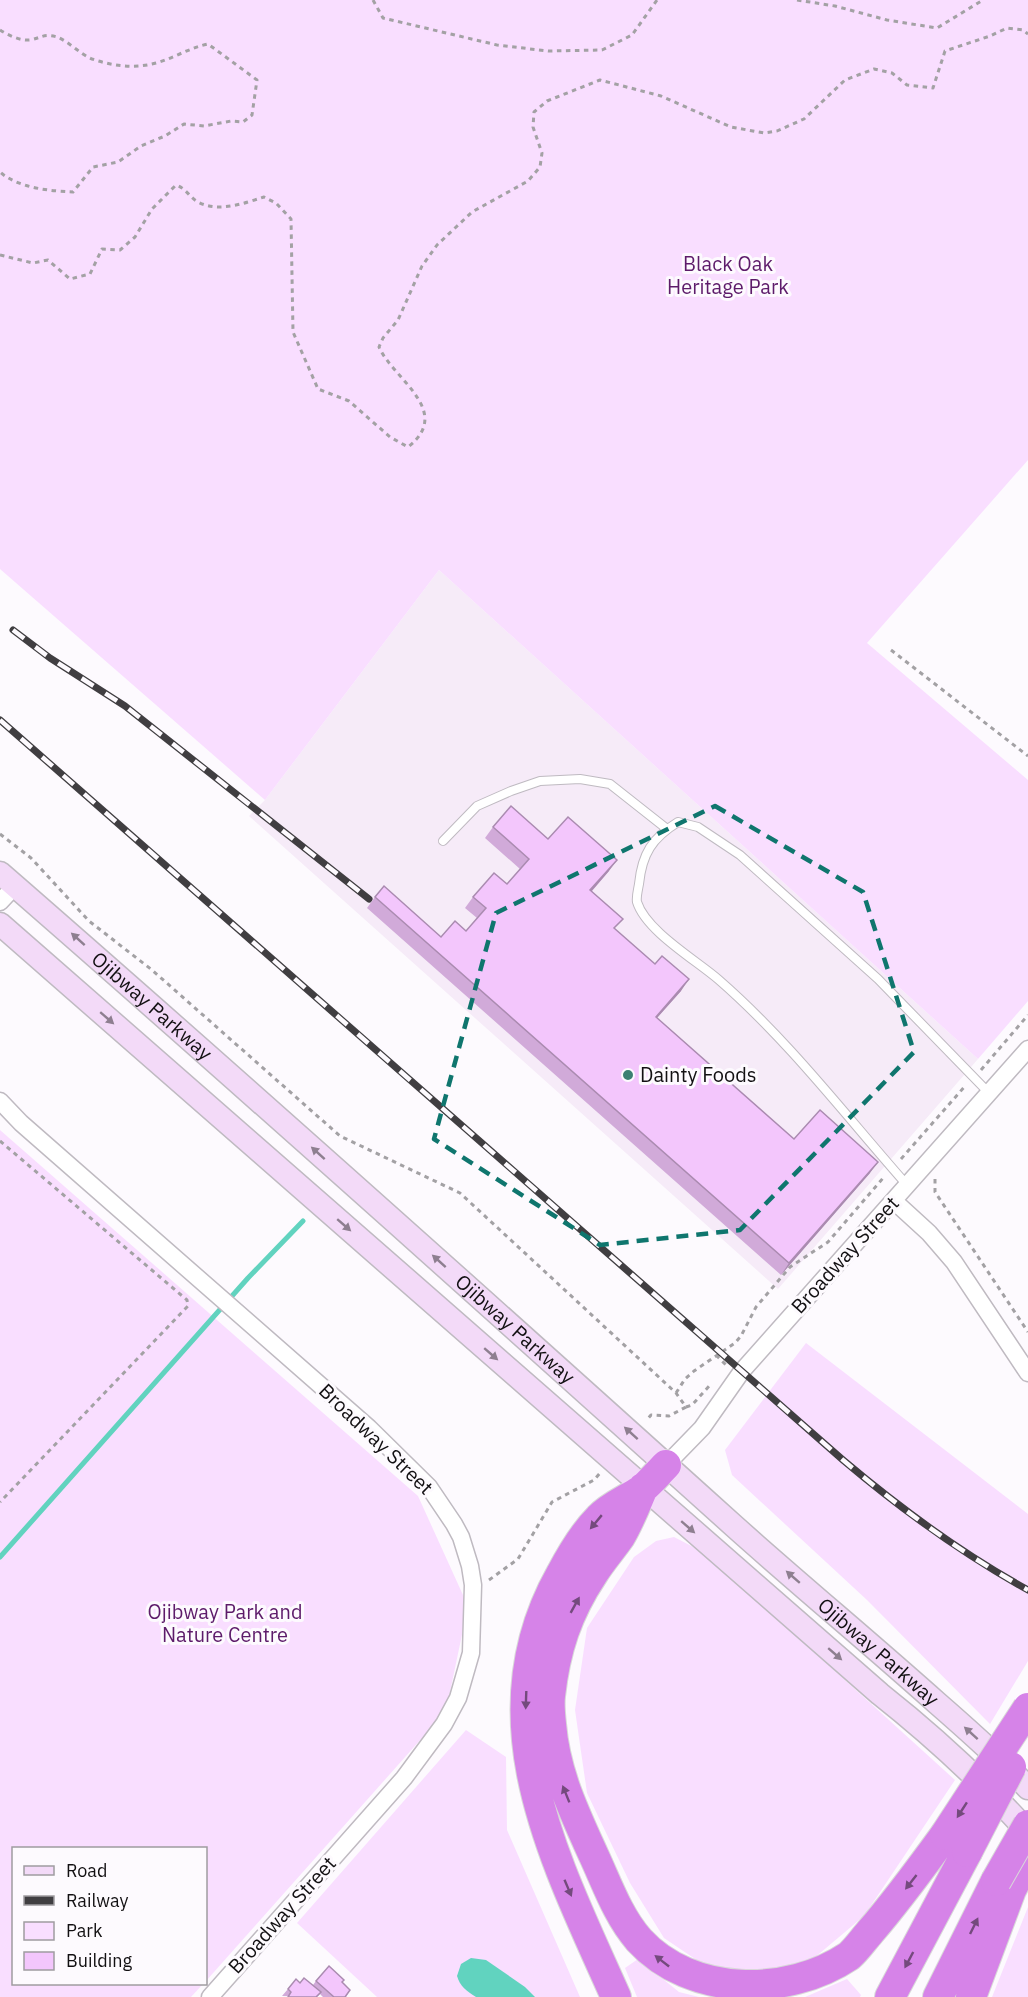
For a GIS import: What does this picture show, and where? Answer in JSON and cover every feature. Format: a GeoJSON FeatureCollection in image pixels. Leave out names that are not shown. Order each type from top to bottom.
{"type":"FeatureCollection","features":[{"type":"Feature","properties":{"kind":"highway"},"geometry":{"type":"LineString","coordinates":[[616,1997],[559,1867],[543,1824],[532,1780],[525,1701],[529,1662],[537,1627],[550,1593],[571,1556],[599,1517],[644,1488],[666,1465]]}},
{"type":"Feature","properties":{"kind":"highway"},"geometry":{"type":"LineString","coordinates":[[644,1488],[621,1536],[592,1575],[571,1611],[556,1652],[549,1700],[553,1748],[564,1790],[617,1907],[638,1940],[661,1962],[689,1980],[722,1991],[754,1994],[788,1989],[820,1976],[849,1956],[956,1844],[1028,1736]]}},
{"type":"Feature","properties":{"kind":"highway"},"geometry":{"type":"LineString","coordinates":[[890,1997],[956,1844],[1028,1708]]}},
{"type":"Feature","properties":{"kind":"highway"},"geometry":{"type":"LineString","coordinates":[[971,1997],[1003,1886],[1028,1825]]}},
{"type":"Feature","properties":{"kind":"highway"},"geometry":{"type":"LineString","coordinates":[[938,1997],[1003,1886],[1028,1857]]}},
{"type":"Feature","properties":{"kind":"main road","name":"Ojibway Parkway"},"geometry":{"type":"LineString","coordinates":[[5,887],[89,949],[737,1529],[951,1715],[1028,1788]]}},
{"type":"Feature","properties":{"kind":"main road","name":"Ojibway Parkway"},"geometry":{"type":"LineString","coordinates":[[0,924],[872,1687],[920,1726],[1001,1802],[1028,1832]]}},
{"type":"Feature","properties":{"kind":"street","name":"Broadway Street"},"geometry":{"type":"LineString","coordinates":[[666,1465],[702,1428],[742,1371],[1028,1049]]}},
{"type":"Feature","properties":{"kind":"street","name":"Broadway Street"},"geometry":{"type":"LineString","coordinates":[[0,1101],[21,1123],[369,1428],[414,1472],[429,1487],[446,1510],[461,1538],[470,1566],[473,1585],[471,1653],[458,1698],[444,1724],[404,1778],[210,1997]]}},
{"type":"Feature","properties":{"kind":"street"},"geometry":{"type":"LineString","coordinates":[[894,1201],[929,1233],[954,1262],[1028,1373]]}},
{"type":"Feature","properties":{"kind":"lane"},"geometry":{"type":"LineString","coordinates":[[443,841],[477,806],[540,782],[580,779],[610,784],[667,829]]}},
{"type":"Feature","properties":{"kind":"lane"},"geometry":{"type":"LineString","coordinates":[[907,1185],[791,1050],[719,980],[648,923],[636,901],[641,863],[660,833],[678,822],[698,827],[740,855],[878,979],[989,1093]]}},
{"type":"Feature","properties":{"kind":"path"},"geometry":{"type":"LineString","coordinates":[[373,0],[383,18],[497,45],[548,51],[603,50],[632,35],[657,0]]}},
{"type":"Feature","properties":{"kind":"path"},"geometry":{"type":"LineString","coordinates":[[797,0],[835,6],[887,20],[937,28],[983,0]]}},
{"type":"Feature","properties":{"kind":"path"},"geometry":{"type":"LineString","coordinates":[[0,255],[33,263],[48,260],[70,279],[90,274],[102,249],[120,250],[135,237],[152,209],[176,185],[185,189],[198,202],[215,207],[243,204],[264,197],[276,203],[291,219],[293,332],[318,389],[349,401],[390,437],[408,447],[419,439],[424,422],[423,406],[413,389],[382,354],[379,347],[383,338],[398,320],[422,266],[436,244],[472,212],[528,181],[540,167],[542,153],[533,127],[534,112],[546,101],[600,80],[661,96],[731,127],[764,133],[777,131],[804,119],[845,80],[874,69],[891,73],[907,85],[933,88],[945,51],[1007,28],[1023,30],[1028,34]]}},
{"type":"Feature","properties":{"kind":"path"},"geometry":{"type":"LineString","coordinates":[[0,30],[10,36],[29,40],[43,35],[59,38],[90,58],[111,64],[132,66],[156,63],[192,47],[208,45],[257,80],[252,115],[243,122],[231,121],[204,126],[184,124],[165,136],[141,146],[118,162],[93,167],[73,192],[32,187],[4,176],[0,172]]}},
{"type":"Feature","properties":{"kind":"path"},"geometry":{"type":"LineString","coordinates":[[891,650],[1028,756]]}},
{"type":"Feature","properties":{"kind":"path"},"geometry":{"type":"LineString","coordinates":[[676,1393],[689,1375],[741,1336],[756,1307],[790,1267],[828,1242],[1028,1016]]}},
{"type":"Feature","properties":{"kind":"path"},"geometry":{"type":"LineString","coordinates":[[0,1141],[187,1300],[188,1305],[0,1502]]}},
{"type":"Feature","properties":{"kind":"path"},"geometry":{"type":"LineString","coordinates":[[938,1174],[935,1180],[935,1192],[1028,1332]]}},
{"type":"Feature","properties":{"kind":"path"},"geometry":{"type":"LineString","coordinates":[[716,1355],[726,1364],[725,1369]]}},
{"type":"Feature","properties":{"kind":"path"},"geometry":{"type":"LineString","coordinates":[[686,1407],[692,1404],[717,1377]]}},
{"type":"Feature","properties":{"kind":"highlighted area"},"geometry":{"type":"Polygon","coordinates":[[[715,806],[863,892],[914,1052],[740,1230],[600,1245],[434,1139],[496,913],[715,806]]]}},
{"type":"Feature","properties":{"kind":"shaded area"},"geometry":{"type":"Polygon","coordinates":[[[439,570],[978,1059],[778,1289],[249,816],[265,800],[439,570]]]}},
{"type":"Feature","properties":{"kind":"shaded area"},"geometry":{"type":"Polygon","coordinates":[[[471,1958],[486,1960],[525,1987],[535,1997],[476,1997],[469,1993],[457,1976],[461,1964],[471,1958]]]}},
{"type":"Feature","properties":{"kind":"green space","name":"Black Oak Heritage Park"},"geometry":{"type":"Polygon","coordinates":[[[0,0],[1028,0],[1028,460],[867,643],[1028,780],[1028,1001],[978,1059],[439,570],[265,800],[0,569],[0,0]]]}},
{"type":"Feature","properties":{"kind":"green space","name":"Ojibway Park and Nature Centre"},"geometry":{"type":"Polygon","coordinates":[[[0,1130],[418,1496],[468,1606],[446,1711],[207,1980],[207,1847],[12,1847],[12,1985],[202,1985],[191,1997],[0,1997],[0,1130]]]}},
{"type":"Feature","properties":{"kind":"green space"},"geometry":{"type":"Polygon","coordinates":[[[806,1343],[1028,1514],[1028,1661],[990,1724],[867,1600],[732,1475],[725,1450],[806,1343]]]}},
{"type":"Feature","properties":{"kind":"green space"},"geometry":{"type":"Polygon","coordinates":[[[674,1537],[705,1553],[955,1780],[864,1916],[813,1959],[755,1975],[704,1965],[664,1938],[630,1883],[587,1793],[575,1710],[587,1628],[634,1557],[656,1541],[674,1537]]]}},
{"type":"Feature","properties":{"kind":"green space"},"geometry":{"type":"Polygon","coordinates":[[[466,1730],[506,1757],[507,1830],[580,1997],[377,1997],[297,1923],[466,1730]]]}},
{"type":"Feature","properties":{"kind":"green space"},"geometry":{"type":"Polygon","coordinates":[[[1028,1907],[1028,1997],[992,1997],[1028,1907]]]}},
{"type":"Feature","properties":{"kind":"green space"},"geometry":{"type":"Polygon","coordinates":[[[638,1959],[679,1992],[699,1997],[637,1997],[625,1968],[638,1959]]]}},
{"type":"Feature","properties":{"kind":"green space"},"geometry":{"type":"Polygon","coordinates":[[[847,1979],[861,1995],[860,1997],[805,1997],[847,1979]]]}},
{"type":"Feature","properties":{"kind":"building","name":"Dainty Foods"},"geometry":{"type":"Polygon","coordinates":[[[511,806],[548,839],[568,817],[617,860],[590,890],[623,919],[614,928],[655,964],[662,956],[689,979],[656,1017],[794,1139],[820,1110],[878,1162],[789,1263],[375,897],[384,886],[441,937],[455,921],[466,931],[486,908],[473,897],[494,873],[507,884],[529,859],[493,827],[511,806]]]}},
{"type":"Feature","properties":{"kind":"building"},"geometry":{"type":"Polygon","coordinates":[[[329,1966],[344,1980],[342,1982],[350,1990],[345,1997],[334,1997],[316,1981],[329,1966]]]}},
{"type":"Feature","properties":{"kind":"building"},"geometry":{"type":"Polygon","coordinates":[[[304,1978],[321,1992],[316,1997],[288,1997],[291,1992],[288,1989],[296,1979],[300,1983],[304,1978]]]}},
{"type":"Feature","properties":{"kind":"waterway"},"geometry":{"type":"LineString","coordinates":[[0,1557],[248,1278],[303,1221]]}},
{"type":"Feature","properties":{"kind":"railway"},"geometry":{"type":"LineString","coordinates":[[13,630],[50,658],[125,706],[369,899]]}},
{"type":"Feature","properties":{"kind":"railway"},"geometry":{"type":"LineString","coordinates":[[0,720],[843,1460],[932,1530],[1028,1590]]}},
{"type":"Feature","properties":{"kind":"place","name":"Dainty Foods"},"geometry":{"type":"Point","coordinates":[628,1075]}}]}
